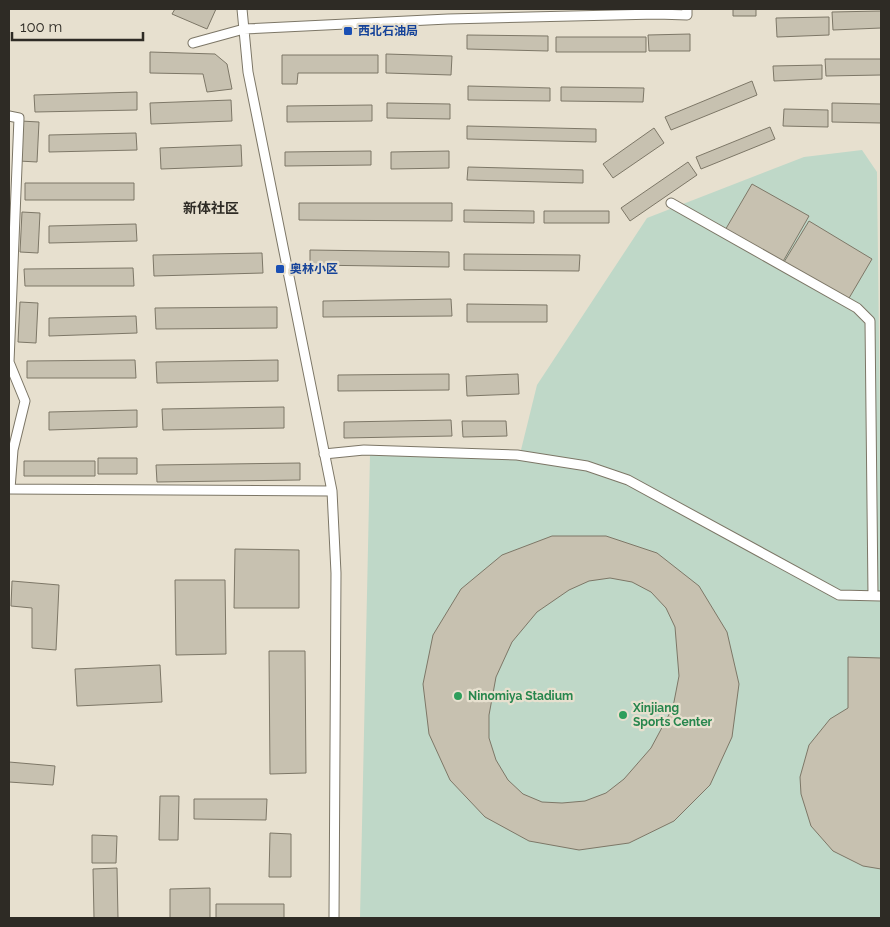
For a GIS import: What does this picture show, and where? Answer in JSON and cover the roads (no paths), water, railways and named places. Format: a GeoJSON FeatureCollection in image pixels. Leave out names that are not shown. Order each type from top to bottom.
{"type":"FeatureCollection","features":[{"type":"Feature","properties":{"kind":"street"},"geometry":{"type":"LineString","coordinates":[[242,9],[248,72],[332,491],[336,573],[334,918]]}},
{"type":"Feature","properties":{"kind":"street"},"geometry":{"type":"LineString","coordinates":[[193,43],[244,29],[448,19],[657,14],[687,15],[687,9]]}},
{"type":"Feature","properties":{"kind":"street"},"geometry":{"type":"LineString","coordinates":[[9,116],[19,118],[9,362],[25,401],[13,450],[9,489],[332,491]]}},
{"type":"Feature","properties":{"kind":"street"},"geometry":{"type":"LineString","coordinates":[[324,454],[364,450],[517,455],[587,466],[628,480],[839,595],[877,595],[870,321],[857,308],[671,203]]}},
{"type":"Feature","properties":{"kind":"place","name":"西北石油局"},"geometry":{"type":"Point","coordinates":[348,31]}},
{"type":"Feature","properties":{"kind":"place","name":"奥林小区"},"geometry":{"type":"Point","coordinates":[280,269]}},
{"type":"Feature","properties":{"kind":"place","name":"Ninomiya Stadium"},"geometry":{"type":"Point","coordinates":[458,696]}},
{"type":"Feature","properties":{"kind":"place","name":"Xinjiang Sports Center"},"geometry":{"type":"Point","coordinates":[623,715]}},
{"type":"Feature","properties":{"kind":"district","name":"新体社区"},"geometry":{"type":"Point","coordinates":[211,208]}}]}
